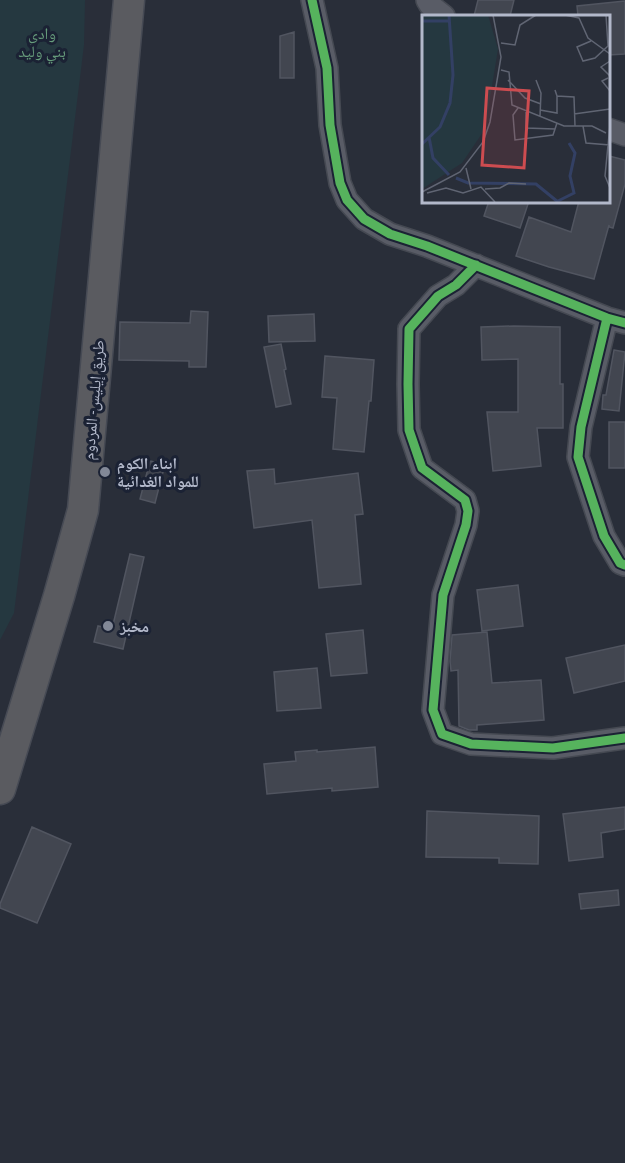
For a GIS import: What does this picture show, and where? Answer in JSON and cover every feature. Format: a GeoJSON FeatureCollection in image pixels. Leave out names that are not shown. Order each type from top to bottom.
{"type":"FeatureCollection","features":[{"type":"Feature","properties":{"kind":"highway","name":"طريق إيليس- المردوم"},"geometry":{"type":"LineString","coordinates":[[0,789],[83,510],[129,0]]}},
{"type":"Feature","properties":{"kind":"street"},"geometry":{"type":"LineString","coordinates":[[312,0],[327,68],[330,125],[340,183],[347,200],[364,219],[390,234],[427,246],[616,320],[580,427],[578,457],[604,536],[620,563],[625,565]]}},
{"type":"Feature","properties":{"kind":"street"},"geometry":{"type":"LineString","coordinates":[[427,0],[443,15]]}},
{"type":"Feature","properties":{"kind":"street"},"geometry":{"type":"LineString","coordinates":[[610,129],[625,135]]}},
{"type":"Feature","properties":{"kind":"street"},"geometry":{"type":"LineString","coordinates":[[476,265],[456,285],[438,296],[409,329],[409,430],[422,468],[465,500],[468,511],[466,525],[443,595],[433,710],[442,734],[471,744],[553,748],[625,738]]}},
{"type":"Feature","properties":{"kind":"green space","name":"وادي بني وليد"},"geometry":{"type":"Polygon","coordinates":[[[0,0],[85,0],[84,45],[14,613],[0,640],[0,0]]]}},
{"type":"Feature","properties":{"kind":"building"},"geometry":{"type":"Polygon","coordinates":[[[478,0],[514,0],[510,15],[474,15],[478,0]]]}},
{"type":"Feature","properties":{"kind":"building"},"geometry":{"type":"Polygon","coordinates":[[[625,1],[625,54],[610,55],[610,15],[578,15],[577,6],[625,1]]]}},
{"type":"Feature","properties":{"kind":"building"},"geometry":{"type":"Polygon","coordinates":[[[294,32],[294,78],[280,78],[280,36],[294,32]]]}},
{"type":"Feature","properties":{"kind":"building"},"geometry":{"type":"Polygon","coordinates":[[[610,156],[625,160],[625,184],[613,228],[609,225],[594,279],[516,256],[529,217],[571,232],[579,202],[610,202],[610,156]]]}},
{"type":"Feature","properties":{"kind":"building"},"geometry":{"type":"Polygon","coordinates":[[[489,202],[529,202],[520,228],[484,216],[489,202]]]}},
{"type":"Feature","properties":{"kind":"building"},"geometry":{"type":"Polygon","coordinates":[[[191,311],[208,312],[206,367],[189,367],[189,361],[119,360],[120,322],[190,323],[191,311]]]}},
{"type":"Feature","properties":{"kind":"building"},"geometry":{"type":"Polygon","coordinates":[[[314,314],[315,341],[269,342],[268,316],[314,314]]]}},
{"type":"Feature","properties":{"kind":"building"},"geometry":{"type":"Polygon","coordinates":[[[481,327],[560,327],[563,428],[537,428],[541,466],[493,471],[487,412],[518,412],[518,359],[482,360],[481,327]]]}},
{"type":"Feature","properties":{"kind":"building"},"geometry":{"type":"Polygon","coordinates":[[[281,344],[291,404],[276,407],[264,347],[281,344]]]}},
{"type":"Feature","properties":{"kind":"building"},"geometry":{"type":"Polygon","coordinates":[[[614,350],[625,352],[619,411],[602,409],[603,395],[606,395],[614,350]]]}},
{"type":"Feature","properties":{"kind":"building"},"geometry":{"type":"Polygon","coordinates":[[[325,356],[374,360],[364,452],[333,449],[337,398],[322,397],[325,356]]]}},
{"type":"Feature","properties":{"kind":"building"},"geometry":{"type":"Polygon","coordinates":[[[609,422],[625,422],[625,468],[609,468],[609,422]]]}},
{"type":"Feature","properties":{"kind":"building"},"geometry":{"type":"Polygon","coordinates":[[[150,461],[165,464],[155,503],[140,499],[150,461]]]}},
{"type":"Feature","properties":{"kind":"building"},"geometry":{"type":"Polygon","coordinates":[[[274,469],[275,484],[358,473],[363,514],[355,515],[361,584],[319,588],[312,520],[254,528],[247,471],[274,469]]]}},
{"type":"Feature","properties":{"kind":"building"},"geometry":{"type":"Polygon","coordinates":[[[130,554],[144,557],[123,649],[94,642],[98,626],[112,629],[130,554]]]}},
{"type":"Feature","properties":{"kind":"building"},"geometry":{"type":"Polygon","coordinates":[[[518,585],[523,626],[482,631],[477,590],[518,585]]]}},
{"type":"Feature","properties":{"kind":"building"},"geometry":{"type":"Polygon","coordinates":[[[363,630],[367,673],[331,676],[326,634],[363,630]]]}},
{"type":"Feature","properties":{"kind":"building"},"geometry":{"type":"Polygon","coordinates":[[[487,632],[492,683],[541,680],[544,720],[477,725],[477,730],[459,726],[458,670],[451,671],[450,661],[452,635],[487,632]]]}},
{"type":"Feature","properties":{"kind":"building"},"geometry":{"type":"Polygon","coordinates":[[[625,645],[625,681],[574,693],[566,658],[625,645]]]}},
{"type":"Feature","properties":{"kind":"building"},"geometry":{"type":"Polygon","coordinates":[[[317,668],[321,708],[277,711],[274,672],[317,668]]]}},
{"type":"Feature","properties":{"kind":"building"},"geometry":{"type":"Polygon","coordinates":[[[375,747],[378,787],[332,791],[332,788],[267,794],[264,764],[296,761],[295,752],[375,747]]]}},
{"type":"Feature","properties":{"kind":"building"},"geometry":{"type":"Polygon","coordinates":[[[625,807],[625,829],[601,833],[603,857],[569,861],[563,814],[625,807]]]}},
{"type":"Feature","properties":{"kind":"building"},"geometry":{"type":"Polygon","coordinates":[[[427,811],[539,816],[538,864],[499,863],[499,858],[426,857],[427,811]]]}},
{"type":"Feature","properties":{"kind":"building"},"geometry":{"type":"Polygon","coordinates":[[[32,827],[71,844],[37,923],[0,908],[32,827]]]}},
{"type":"Feature","properties":{"kind":"building"},"geometry":{"type":"Polygon","coordinates":[[[618,890],[619,905],[581,909],[579,894],[618,890]]]}},
{"type":"Feature","properties":{"kind":"cycle path"},"geometry":{"type":"LineString","coordinates":[[312,0],[327,68],[330,125],[340,183],[347,200],[364,219],[390,234],[427,246],[607,318],[625,323]]}},
{"type":"Feature","properties":{"kind":"cycle path"},"geometry":{"type":"LineString","coordinates":[[476,265],[456,285],[438,296],[409,329],[409,430],[422,468],[465,500],[468,511],[466,525],[443,595],[433,710],[442,734],[471,744],[553,748],[625,738]]}},
{"type":"Feature","properties":{"kind":"cycle path"},"geometry":{"type":"LineString","coordinates":[[607,318],[581,427],[578,457],[604,536],[620,563],[625,565]]}},
{"type":"Feature","properties":{"kind":"place","name":"ابناء الكوم للمواد الغدائية"},"geometry":{"type":"Point","coordinates":[105,472]}},
{"type":"Feature","properties":{"kind":"place","name":"مخبز"},"geometry":{"type":"Point","coordinates":[108,626]}}]}
